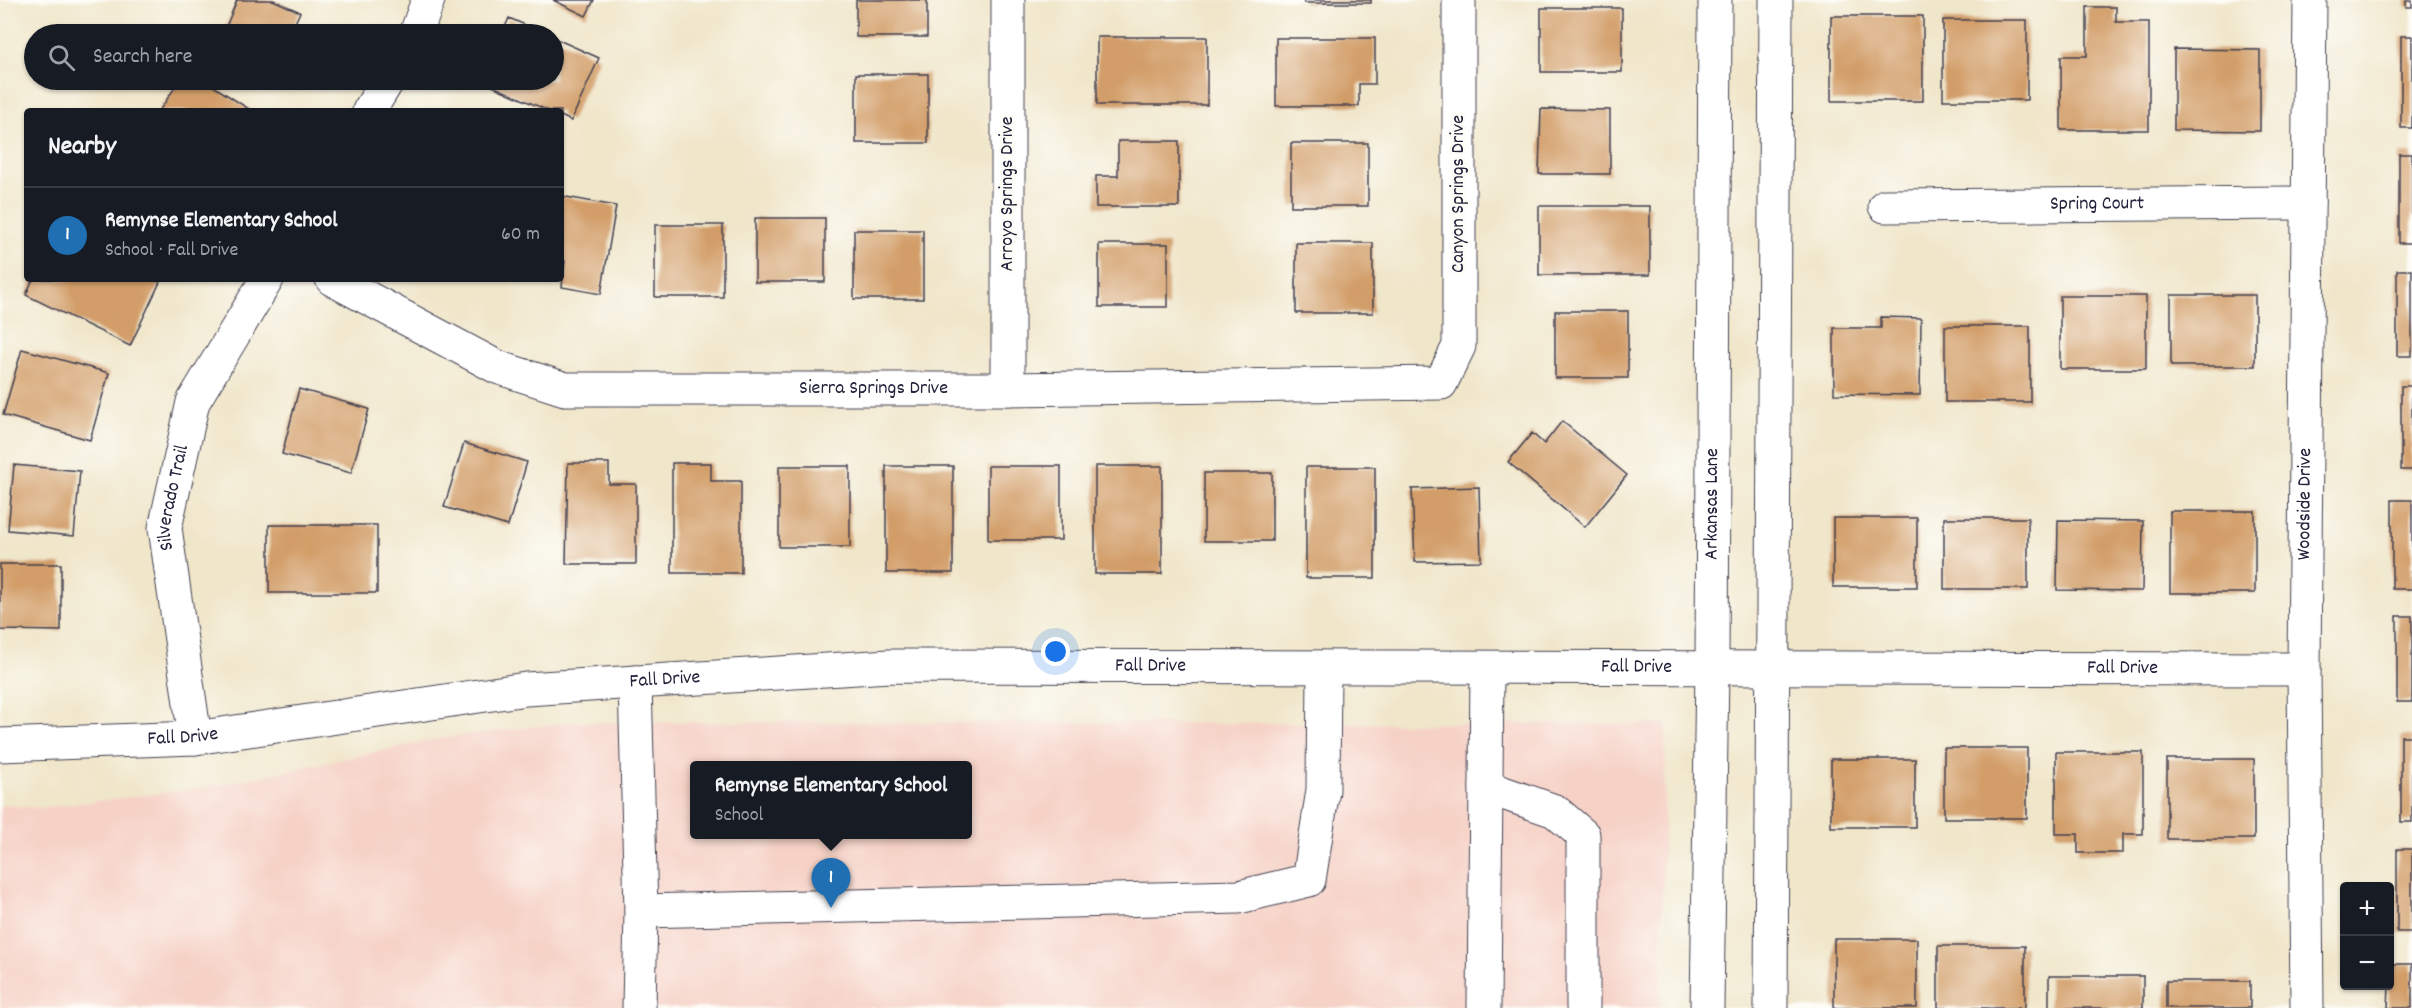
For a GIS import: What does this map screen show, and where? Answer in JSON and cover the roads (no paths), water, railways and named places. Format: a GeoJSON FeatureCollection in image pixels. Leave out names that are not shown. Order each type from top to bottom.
{"type":"FeatureCollection","features":[{"type":"Feature","properties":{"kind":"street"},"geometry":{"type":"LineString","coordinates":[[420,24],[428,0]]}},
{"type":"Feature","properties":{"kind":"street","name":"Arroyo Springs Drive"},"geometry":{"type":"LineString","coordinates":[[1008,0],[1008,389]]}},
{"type":"Feature","properties":{"kind":"street","name":"Canyon Springs Drive"},"geometry":{"type":"LineString","coordinates":[[1441,383],[1459,346],[1459,0]]}},
{"type":"Feature","properties":{"kind":"street","name":"Arkansas Lane"},"geometry":{"type":"LineString","coordinates":[[1707,1008],[1712,668],[1715,0]]}},
{"type":"Feature","properties":{"kind":"street"},"geometry":{"type":"LineString","coordinates":[[1771,1008],[1776,0]]}},
{"type":"Feature","properties":{"kind":"street","name":"Woodside Drive"},"geometry":{"type":"LineString","coordinates":[[2307,1008],[2304,669],[2310,0]]}},
{"type":"Feature","properties":{"kind":"street"},"geometry":{"type":"LineString","coordinates":[[371,108],[382,90]]}},
{"type":"Feature","properties":{"kind":"street","name":"Spring Court"},"geometry":{"type":"LineString","coordinates":[[1886,206],[2308,203]]}},
{"type":"Feature","properties":{"kind":"street","name":"Silverado Trail"},"geometry":{"type":"LineString","coordinates":[[195,738],[165,528],[193,402],[265,282]]}},
{"type":"Feature","properties":{"kind":"street","name":"Sierra Springs Drive"},"geometry":{"type":"LineString","coordinates":[[338,282],[497,367],[565,389],[1008,389],[1441,383]]}},
{"type":"Feature","properties":{"kind":"street","name":"Fall Drive"},"geometry":{"type":"LineString","coordinates":[[0,745],[195,738],[526,689],[889,666],[2304,669]]}},
{"type":"Feature","properties":{"kind":"street"},"geometry":{"type":"LineString","coordinates":[[641,911],[1239,897],[1310,880],[1323,790],[1324,668]]}},
{"type":"Feature","properties":{"kind":"street"},"geometry":{"type":"LineString","coordinates":[[1484,1008],[1487,668]]}},
{"type":"Feature","properties":{"kind":"street"},"geometry":{"type":"LineString","coordinates":[[635,682],[641,911],[639,1008]]}},
{"type":"Feature","properties":{"kind":"street"},"geometry":{"type":"LineString","coordinates":[[1486,787],[1555,811],[1583,835],[1584,1008]]}},
{"type":"Feature","properties":{"kind":"place","name":"Remynse Elementary School"},"geometry":{"type":"Point","coordinates":[831,908]}}]}
